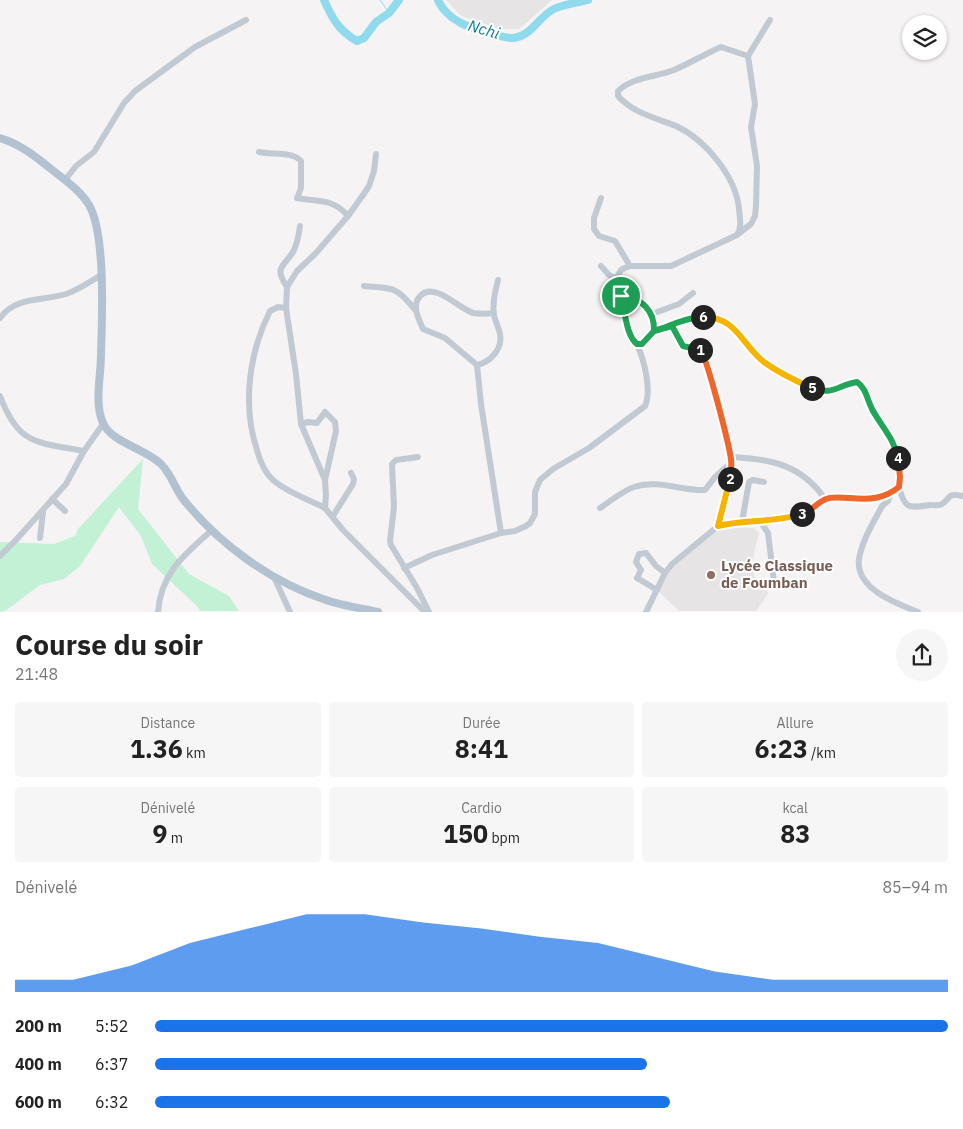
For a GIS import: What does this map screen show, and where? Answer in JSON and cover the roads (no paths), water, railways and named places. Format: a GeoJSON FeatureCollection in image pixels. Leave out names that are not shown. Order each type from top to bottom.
{"type":"FeatureCollection","features":[{"type":"Feature","properties":{"kind":"main road"},"geometry":{"type":"LineString","coordinates":[[0,138],[27,150],[79,191],[94,215],[99,243],[101,275],[99,404],[103,424],[117,437],[161,464],[183,498],[212,530],[235,550],[274,577],[326,600],[378,612]]}},
{"type":"Feature","properties":{"kind":"street"},"geometry":{"type":"LineString","coordinates":[[65,180],[76,166],[94,152],[124,102],[135,91],[195,46],[246,20]]}},
{"type":"Feature","properties":{"kind":"street"},"geometry":{"type":"LineString","coordinates":[[616,279],[621,270],[630,266],[671,266],[738,234],[753,221],[756,206],[758,166],[751,127],[754,104],[748,56],[770,20]]}},
{"type":"Feature","properties":{"kind":"street"},"geometry":{"type":"LineString","coordinates":[[738,234],[740,222],[737,196],[730,179],[719,163],[688,133],[635,109],[620,98],[618,91],[624,86],[672,70],[721,48],[748,56]]}},
{"type":"Feature","properties":{"kind":"street"},"geometry":{"type":"LineString","coordinates":[[259,152],[288,155],[299,159],[302,164],[301,188],[297,198],[332,203],[342,209],[348,216]]}},
{"type":"Feature","properties":{"kind":"street"},"geometry":{"type":"LineString","coordinates":[[325,480],[301,424],[286,308],[287,288],[297,271],[316,253],[348,216],[369,186],[374,171],[376,154]]}},
{"type":"Feature","properties":{"kind":"street"},"geometry":{"type":"LineString","coordinates":[[601,198],[594,218],[594,229],[600,236],[615,241],[630,266]]}},
{"type":"Feature","properties":{"kind":"street"},"geometry":{"type":"LineString","coordinates":[[287,288],[281,279],[280,267],[294,250],[300,226]]}},
{"type":"Feature","properties":{"kind":"street"},"geometry":{"type":"LineString","coordinates":[[404,568],[432,556],[501,532],[521,529],[530,522],[534,514],[535,492],[540,480],[553,469],[594,444],[645,406],[648,393],[644,362],[637,344],[629,333],[616,279],[600,266]]}},
{"type":"Feature","properties":{"kind":"street"},"geometry":{"type":"LineString","coordinates":[[0,318],[12,306],[34,299],[66,294],[101,275]]}},
{"type":"Feature","properties":{"kind":"street"},"geometry":{"type":"LineString","coordinates":[[477,365],[490,360],[498,349],[501,337],[493,313],[498,280]]}},
{"type":"Feature","properties":{"kind":"street"},"geometry":{"type":"LineString","coordinates":[[364,286],[398,291],[416,312],[424,329],[445,338],[477,365],[481,404],[501,532]]}},
{"type":"Feature","properties":{"kind":"street"},"geometry":{"type":"LineString","coordinates":[[416,312],[421,295],[432,292],[448,298],[474,313],[493,313]]}},
{"type":"Feature","properties":{"kind":"street"},"geometry":{"type":"LineString","coordinates":[[652,314],[679,304],[693,293]]}},
{"type":"Feature","properties":{"kind":"street"},"geometry":{"type":"LineString","coordinates":[[621,296],[633,297],[652,314],[654,331]]}},
{"type":"Feature","properties":{"kind":"street"},"geometry":{"type":"LineString","coordinates":[[286,308],[278,307],[270,311],[258,338],[249,392],[249,413],[252,435],[260,460],[272,480],[324,508],[333,516],[343,530],[425,612]]}},
{"type":"Feature","properties":{"kind":"street"},"geometry":{"type":"LineString","coordinates":[[637,344],[642,344],[654,331],[672,326],[692,317],[717,318],[733,327],[762,360],[798,382],[822,392],[857,382],[864,389],[873,410],[894,444],[900,469],[899,487],[907,505],[911,508],[938,505],[949,496],[963,496]]}},
{"type":"Feature","properties":{"kind":"street"},"geometry":{"type":"LineString","coordinates":[[672,326],[683,346],[698,349],[704,354],[711,384],[720,408],[731,460],[731,476],[718,526]]}},
{"type":"Feature","properties":{"kind":"street"},"geometry":{"type":"LineString","coordinates":[[0,396],[12,423],[29,438],[84,451]]}},
{"type":"Feature","properties":{"kind":"street"},"geometry":{"type":"LineString","coordinates":[[301,424],[308,422],[316,423],[325,412],[335,422],[336,430],[325,480],[326,495],[324,508]]}},
{"type":"Feature","properties":{"kind":"street"},"geometry":{"type":"LineString","coordinates":[[0,556],[70,477],[84,451],[103,424]]}},
{"type":"Feature","properties":{"kind":"street"},"geometry":{"type":"LineString","coordinates":[[418,456],[396,460],[392,464],[394,507],[390,541],[429,612]]}},
{"type":"Feature","properties":{"kind":"street"},"geometry":{"type":"LineString","coordinates":[[600,508],[627,491],[641,486],[668,485],[705,490],[715,476],[731,460],[762,459],[779,463],[792,469],[817,487],[825,499]]}},
{"type":"Feature","properties":{"kind":"street"},"geometry":{"type":"LineString","coordinates":[[333,516],[353,484],[354,479],[351,473]]}},
{"type":"Feature","properties":{"kind":"street"},"geometry":{"type":"LineString","coordinates":[[742,522],[749,482],[753,480],[764,482]]}},
{"type":"Feature","properties":{"kind":"street"},"geometry":{"type":"LineString","coordinates":[[646,612],[665,573],[676,560],[718,526],[793,517],[807,512],[825,499],[840,497],[872,499],[884,497],[899,487]]}},
{"type":"Feature","properties":{"kind":"street"},"geometry":{"type":"LineString","coordinates":[[892,492],[888,501],[882,506],[862,549],[859,560],[861,575],[865,582],[874,589],[918,612]]}},
{"type":"Feature","properties":{"kind":"street"},"geometry":{"type":"LineString","coordinates":[[52,499],[65,510]]}},
{"type":"Feature","properties":{"kind":"street"},"geometry":{"type":"LineString","coordinates":[[40,538],[40,523],[44,508]]}},
{"type":"Feature","properties":{"kind":"street"},"geometry":{"type":"LineString","coordinates":[[760,522],[768,534],[774,582]]}},
{"type":"Feature","properties":{"kind":"street"},"geometry":{"type":"LineString","coordinates":[[158,612],[162,590],[171,570],[212,530]]}},
{"type":"Feature","properties":{"kind":"street"},"geometry":{"type":"LineString","coordinates":[[657,590],[637,578],[641,570],[636,562],[639,554],[646,553],[656,566],[665,573]]}},
{"type":"Feature","properties":{"kind":"street"},"geometry":{"type":"LineString","coordinates":[[274,577],[290,612]]}},
{"type":"Feature","properties":{"kind":"waterway","name":"Nchi"},"geometry":{"type":"LineString","coordinates":[[324,0],[337,24],[345,33],[357,41],[364,38],[376,22],[389,13],[399,0]]}},
{"type":"Feature","properties":{"kind":"waterway"},"geometry":{"type":"LineString","coordinates":[[380,0],[389,13]]}},
{"type":"Feature","properties":{"kind":"waterway","name":"Nchi"},"geometry":{"type":"LineString","coordinates":[[438,0],[450,15],[463,24],[509,38],[526,33],[554,9],[588,0]]}},
{"type":"Feature","properties":{"kind":"place","name":"Lycée Classique de Foumban"},"geometry":{"type":"Point","coordinates":[711,575]}}]}
